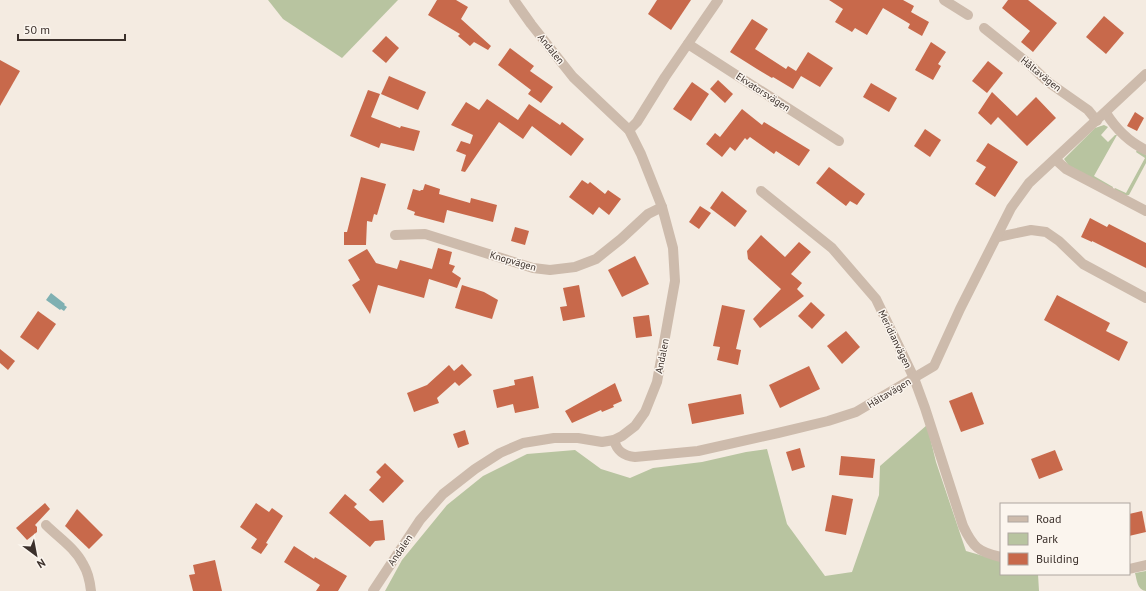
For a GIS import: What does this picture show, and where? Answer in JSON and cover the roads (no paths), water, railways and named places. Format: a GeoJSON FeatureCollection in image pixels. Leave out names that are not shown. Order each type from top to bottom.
{"type":"FeatureCollection","features":[{"type":"Feature","properties":{"kind":"street","name":"Andalen"},"geometry":{"type":"LineString","coordinates":[[373,591],[420,520],[443,494],[475,470],[500,453],[523,443],[554,438],[578,438],[602,442],[614,440],[635,426],[645,412],[657,382],[675,281],[673,248],[662,207],[641,154],[629,130],[573,77],[514,0]]}},
{"type":"Feature","properties":{"kind":"street"},"geometry":{"type":"LineString","coordinates":[[629,130],[637,122],[665,77],[718,0]]}},
{"type":"Feature","properties":{"kind":"street"},"geometry":{"type":"LineString","coordinates":[[944,0],[968,15]]}},
{"type":"Feature","properties":{"kind":"street","name":"Håltavägen"},"geometry":{"type":"LineString","coordinates":[[984,28],[1029,64],[1048,82],[1088,110],[1098,121]]}},
{"type":"Feature","properties":{"kind":"street","name":"Ekvatorsvägen"},"geometry":{"type":"LineString","coordinates":[[688,44],[839,141]]}},
{"type":"Feature","properties":{"kind":"street","name":"Håltavägen"},"geometry":{"type":"LineString","coordinates":[[614,440],[616,448],[620,453],[626,456],[635,457],[698,451],[784,432],[856,412],[934,366],[960,309],[998,237],[1011,208],[1029,184],[1098,121],[1146,74]]}},
{"type":"Feature","properties":{"kind":"street"},"geometry":{"type":"LineString","coordinates":[[1106,113],[1113,124],[1133,144],[1146,150]]}},
{"type":"Feature","properties":{"kind":"street"},"geometry":{"type":"LineString","coordinates":[[1056,160],[1066,169],[1146,211]]}},
{"type":"Feature","properties":{"kind":"street","name":"Meridianvägen"},"geometry":{"type":"LineString","coordinates":[[761,191],[832,248],[876,299],[914,378],[965,532],[974,546],[983,552],[1000,557]]}},
{"type":"Feature","properties":{"kind":"street","name":"Knopvägen"},"geometry":{"type":"LineString","coordinates":[[395,235],[425,234],[533,268],[550,270],[575,267],[596,259],[621,239],[648,214],[662,207]]}},
{"type":"Feature","properties":{"kind":"street"},"geometry":{"type":"LineString","coordinates":[[998,237],[1031,230],[1046,232],[1059,241],[1083,264],[1146,298]]}},
{"type":"Feature","properties":{"kind":"street"},"geometry":{"type":"LineString","coordinates":[[46,525],[76,554],[83,564],[91,591]]}},
{"type":"Feature","properties":{"kind":"street"},"geometry":{"type":"LineString","coordinates":[[1130,568],[1146,565]]}},
{"type":"Feature","properties":{"kind":"water"},"geometry":{"type":"Polygon","coordinates":[[[51,293],[65,304],[64,305],[67,307],[64,311],[61,309],[60,310],[46,300],[51,293]]]}}]}
